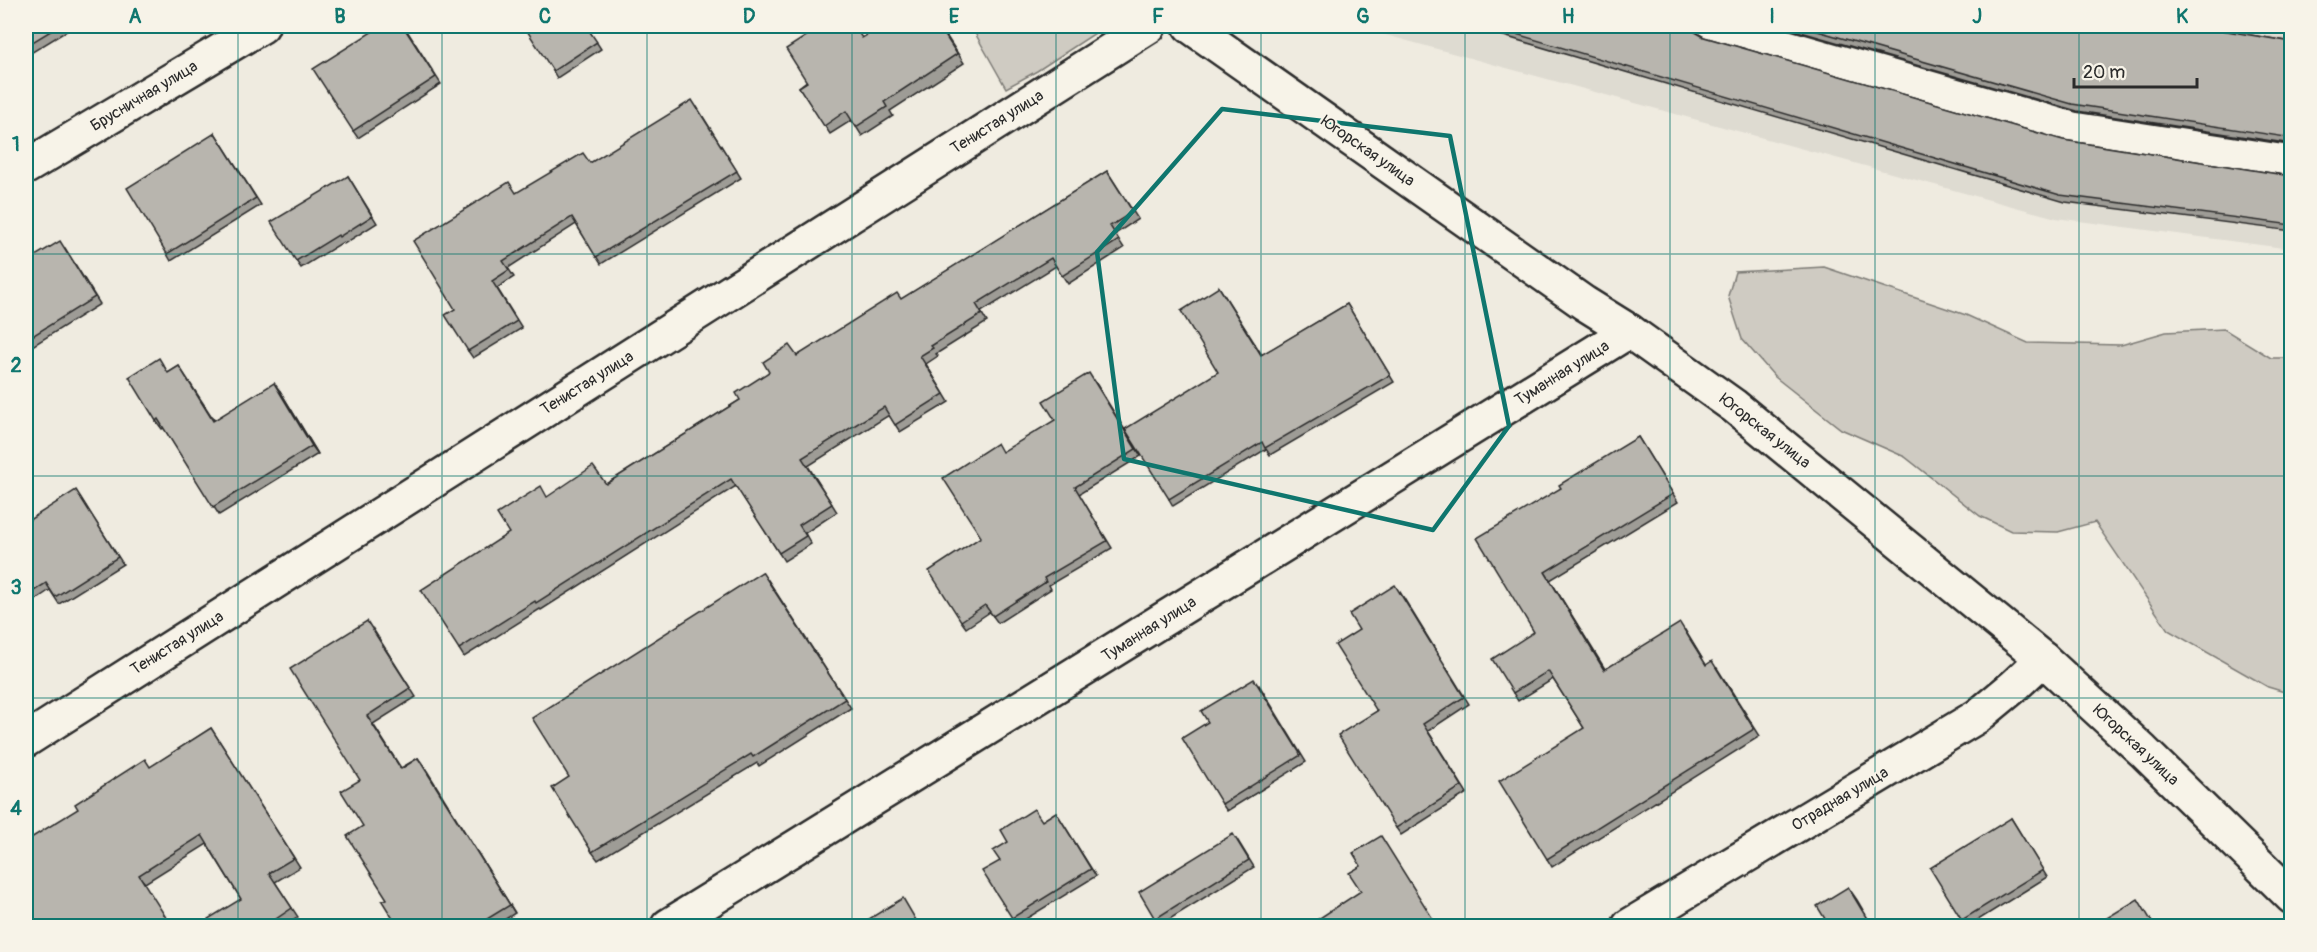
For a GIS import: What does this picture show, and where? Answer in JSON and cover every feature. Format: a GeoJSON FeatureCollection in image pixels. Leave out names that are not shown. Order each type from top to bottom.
{"type":"FeatureCollection","features":[{"type":"Feature","properties":{"kind":"street","name":"Брусничная улица"},"geometry":{"type":"LineString","coordinates":[[26,167],[262,26]]}},
{"type":"Feature","properties":{"kind":"street","name":"Тенистая улица"},"geometry":{"type":"LineString","coordinates":[[26,740],[1149,26]]}},
{"type":"Feature","properties":{"kind":"street"},"geometry":{"type":"LineString","coordinates":[[1714,26],[2073,129],[2292,163]]}},
{"type":"Feature","properties":{"kind":"street","name":"Югорская улица"},"geometry":{"type":"LineString","coordinates":[[1209,31],[1584,303],[1629,331],[1734,406],[2043,659],[2143,751],[2292,897]]}},
{"type":"Feature","properties":{"kind":"street","name":"Туманная улица"},"geometry":{"type":"LineString","coordinates":[[668,927],[1629,331]]}},
{"type":"Feature","properties":{"kind":"street","name":"Отрадная улица"},"geometry":{"type":"LineString","coordinates":[[1629,927],[1978,716],[2043,659]]}},
{"type":"Feature","properties":{"kind":"highlighted area"},"geometry":{"type":"Polygon","coordinates":[[[1222,109],[1450,136],[1509,426],[1433,530],[1124,459],[1097,252],[1222,109]]]}},
{"type":"Feature","properties":{"kind":"shaded area"},"geometry":{"type":"Polygon","coordinates":[[[971,26],[1106,26],[1037,71],[1006,88],[971,26]]]}},
{"type":"Feature","properties":{"kind":"shaded area"},"geometry":{"type":"Polygon","coordinates":[[[1353,26],[2291,26],[2291,249],[2056,218],[1353,26]]]}},
{"type":"Feature","properties":{"kind":"shaded area"},"geometry":{"type":"Polygon","coordinates":[[[1824,267],[1966,315],[2028,343],[2121,345],[2166,332],[2224,329],[2271,358],[2291,358],[2291,694],[2268,687],[2168,630],[2095,522],[2058,532],[2011,531],[1980,516],[1905,457],[1841,429],[1775,377],[1742,339],[1728,296],[1735,272],[1824,267]]]}},
{"type":"Feature","properties":{"kind":"building"},"geometry":{"type":"Polygon","coordinates":[[[26,26],[59,26],[26,46],[26,26]]]}},
{"type":"Feature","properties":{"kind":"building"},"geometry":{"type":"Polygon","coordinates":[[[381,26],[403,26],[436,77],[353,131],[313,69],[381,26]]]}},
{"type":"Feature","properties":{"kind":"building"},"geometry":{"type":"Polygon","coordinates":[[[524,26],[586,26],[597,42],[553,71],[524,26]]]}},
{"type":"Feature","properties":{"kind":"building"},"geometry":{"type":"Polygon","coordinates":[[[822,26],[854,26],[862,38],[882,26],[939,26],[957,54],[884,102],[887,107],[856,127],[846,111],[824,126],[799,87],[807,82],[786,49],[822,26]]]}},
{"type":"Feature","properties":{"kind":"building"},"geometry":{"type":"Polygon","coordinates":[[[1489,26],[1692,26],[1695,32],[1704,37],[2063,140],[2284,175],[2292,174],[2292,225],[2060,195],[1489,26]]]}},
{"type":"Feature","properties":{"kind":"building"},"geometry":{"type":"Polygon","coordinates":[[[1800,26],[2197,26],[2292,42],[2292,138],[2072,104],[1800,26]]]}},
{"type":"Feature","properties":{"kind":"building"},"geometry":{"type":"Polygon","coordinates":[[[692,100],[737,171],[596,257],[572,217],[503,261],[509,270],[492,281],[517,321],[468,351],[445,315],[455,309],[413,241],[509,182],[516,193],[583,153],[590,163],[692,100]]]}},
{"type":"Feature","properties":{"kind":"building"},"geometry":{"type":"Polygon","coordinates":[[[215,133],[256,198],[167,254],[127,188],[215,133]]]}},
{"type":"Feature","properties":{"kind":"building"},"geometry":{"type":"Polygon","coordinates":[[[1107,171],[1133,212],[1110,226],[1119,240],[1062,276],[1051,258],[976,304],[982,314],[931,346],[933,348],[920,356],[944,394],[895,425],[884,407],[802,458],[832,504],[799,525],[806,536],[779,553],[731,479],[536,603],[535,601],[459,649],[421,590],[509,533],[497,514],[541,486],[547,497],[593,466],[606,484],[740,400],[736,393],[769,372],[763,362],[789,345],[797,356],[897,293],[901,299],[1107,171]]]}},
{"type":"Feature","properties":{"kind":"building"},"geometry":{"type":"Polygon","coordinates":[[[348,176],[372,216],[296,261],[271,222],[348,176]]]}},
{"type":"Feature","properties":{"kind":"building"},"geometry":{"type":"Polygon","coordinates":[[[60,241],[95,297],[26,340],[26,247],[32,258],[60,241]]]}},
{"type":"Feature","properties":{"kind":"building"},"geometry":{"type":"Polygon","coordinates":[[[1219,287],[1261,355],[1347,304],[1390,375],[1265,448],[1262,442],[1169,499],[1125,429],[1218,372],[1181,311],[1219,287]]]}},
{"type":"Feature","properties":{"kind":"building"},"geometry":{"type":"Polygon","coordinates":[[[159,358],[168,373],[179,366],[213,421],[274,383],[312,446],[213,507],[129,377],[159,358]]]}},
{"type":"Feature","properties":{"kind":"building"},"geometry":{"type":"Polygon","coordinates":[[[1089,373],[1136,449],[1075,487],[1107,541],[1044,578],[1046,582],[993,616],[985,605],[961,621],[929,571],[981,537],[943,478],[997,443],[1002,452],[1055,420],[1043,401],[1089,373]]]}},
{"type":"Feature","properties":{"kind":"building"},"geometry":{"type":"Polygon","coordinates":[[[1638,437],[1673,494],[1545,572],[1604,670],[1680,623],[1706,665],[1712,661],[1754,729],[1547,859],[1499,781],[1584,728],[1548,671],[1513,693],[1492,659],[1534,632],[1477,538],[1561,488],[1559,485],[1638,437]]]}},
{"type":"Feature","properties":{"kind":"building"},"geometry":{"type":"Polygon","coordinates":[[[76,490],[118,557],[55,597],[46,583],[26,596],[26,522],[76,490]]]}},
{"type":"Feature","properties":{"kind":"building"},"geometry":{"type":"Polygon","coordinates":[[[762,572],[845,699],[753,757],[751,754],[592,852],[552,788],[569,777],[532,718],[762,572]]]}},
{"type":"Feature","properties":{"kind":"building"},"geometry":{"type":"Polygon","coordinates":[[[1395,585],[1464,697],[1423,724],[1462,786],[1396,828],[1338,735],[1377,711],[1335,645],[1359,630],[1349,614],[1395,585]]]}},
{"type":"Feature","properties":{"kind":"building"},"geometry":{"type":"Polygon","coordinates":[[[367,621],[410,688],[367,716],[401,769],[418,758],[510,905],[474,927],[398,927],[382,901],[387,899],[347,836],[363,826],[341,791],[360,780],[290,669],[367,621]]]}},
{"type":"Feature","properties":{"kind":"building"},"geometry":{"type":"Polygon","coordinates":[[[1254,679],[1301,755],[1222,804],[1182,738],[1208,722],[1201,711],[1254,679]]]}},
{"type":"Feature","properties":{"kind":"building"},"geometry":{"type":"Polygon","coordinates":[[[211,728],[294,858],[269,873],[292,908],[264,927],[212,927],[208,919],[241,899],[202,835],[139,875],[172,927],[26,927],[26,841],[78,809],[75,804],[145,759],[150,767],[211,728]]]}},
{"type":"Feature","properties":{"kind":"building"},"geometry":{"type":"Polygon","coordinates":[[[1034,809],[1042,821],[1056,812],[1091,869],[1012,918],[982,871],[1000,861],[993,851],[1008,842],[1001,830],[1034,809]]]}},
{"type":"Feature","properties":{"kind":"building"},"geometry":{"type":"Polygon","coordinates":[[[2011,818],[2043,870],[1962,920],[1930,868],[2011,818]]]}},
{"type":"Feature","properties":{"kind":"building"},"geometry":{"type":"Polygon","coordinates":[[[1233,834],[1249,860],[1155,919],[1139,892],[1233,834]]]}},
{"type":"Feature","properties":{"kind":"building"},"geometry":{"type":"Polygon","coordinates":[[[1381,836],[1438,927],[1306,927],[1361,891],[1349,873],[1361,866],[1353,853],[1381,836]]]}},
{"type":"Feature","properties":{"kind":"building"},"geometry":{"type":"Polygon","coordinates":[[[1848,887],[1872,927],[1830,927],[1817,906],[1848,887]]]}},
{"type":"Feature","properties":{"kind":"building"},"geometry":{"type":"Polygon","coordinates":[[[903,898],[920,927],[856,927],[903,898]]]}},
{"type":"Feature","properties":{"kind":"building"},"geometry":{"type":"Polygon","coordinates":[[[2138,899],[2155,927],[2092,927],[2138,899]]]}},
{"type":"Feature","properties":{"kind":"building"},"geometry":{"type":"Polygon","coordinates":[[[1446,922],[1449,927],[1439,927],[1446,922]]]}}]}
